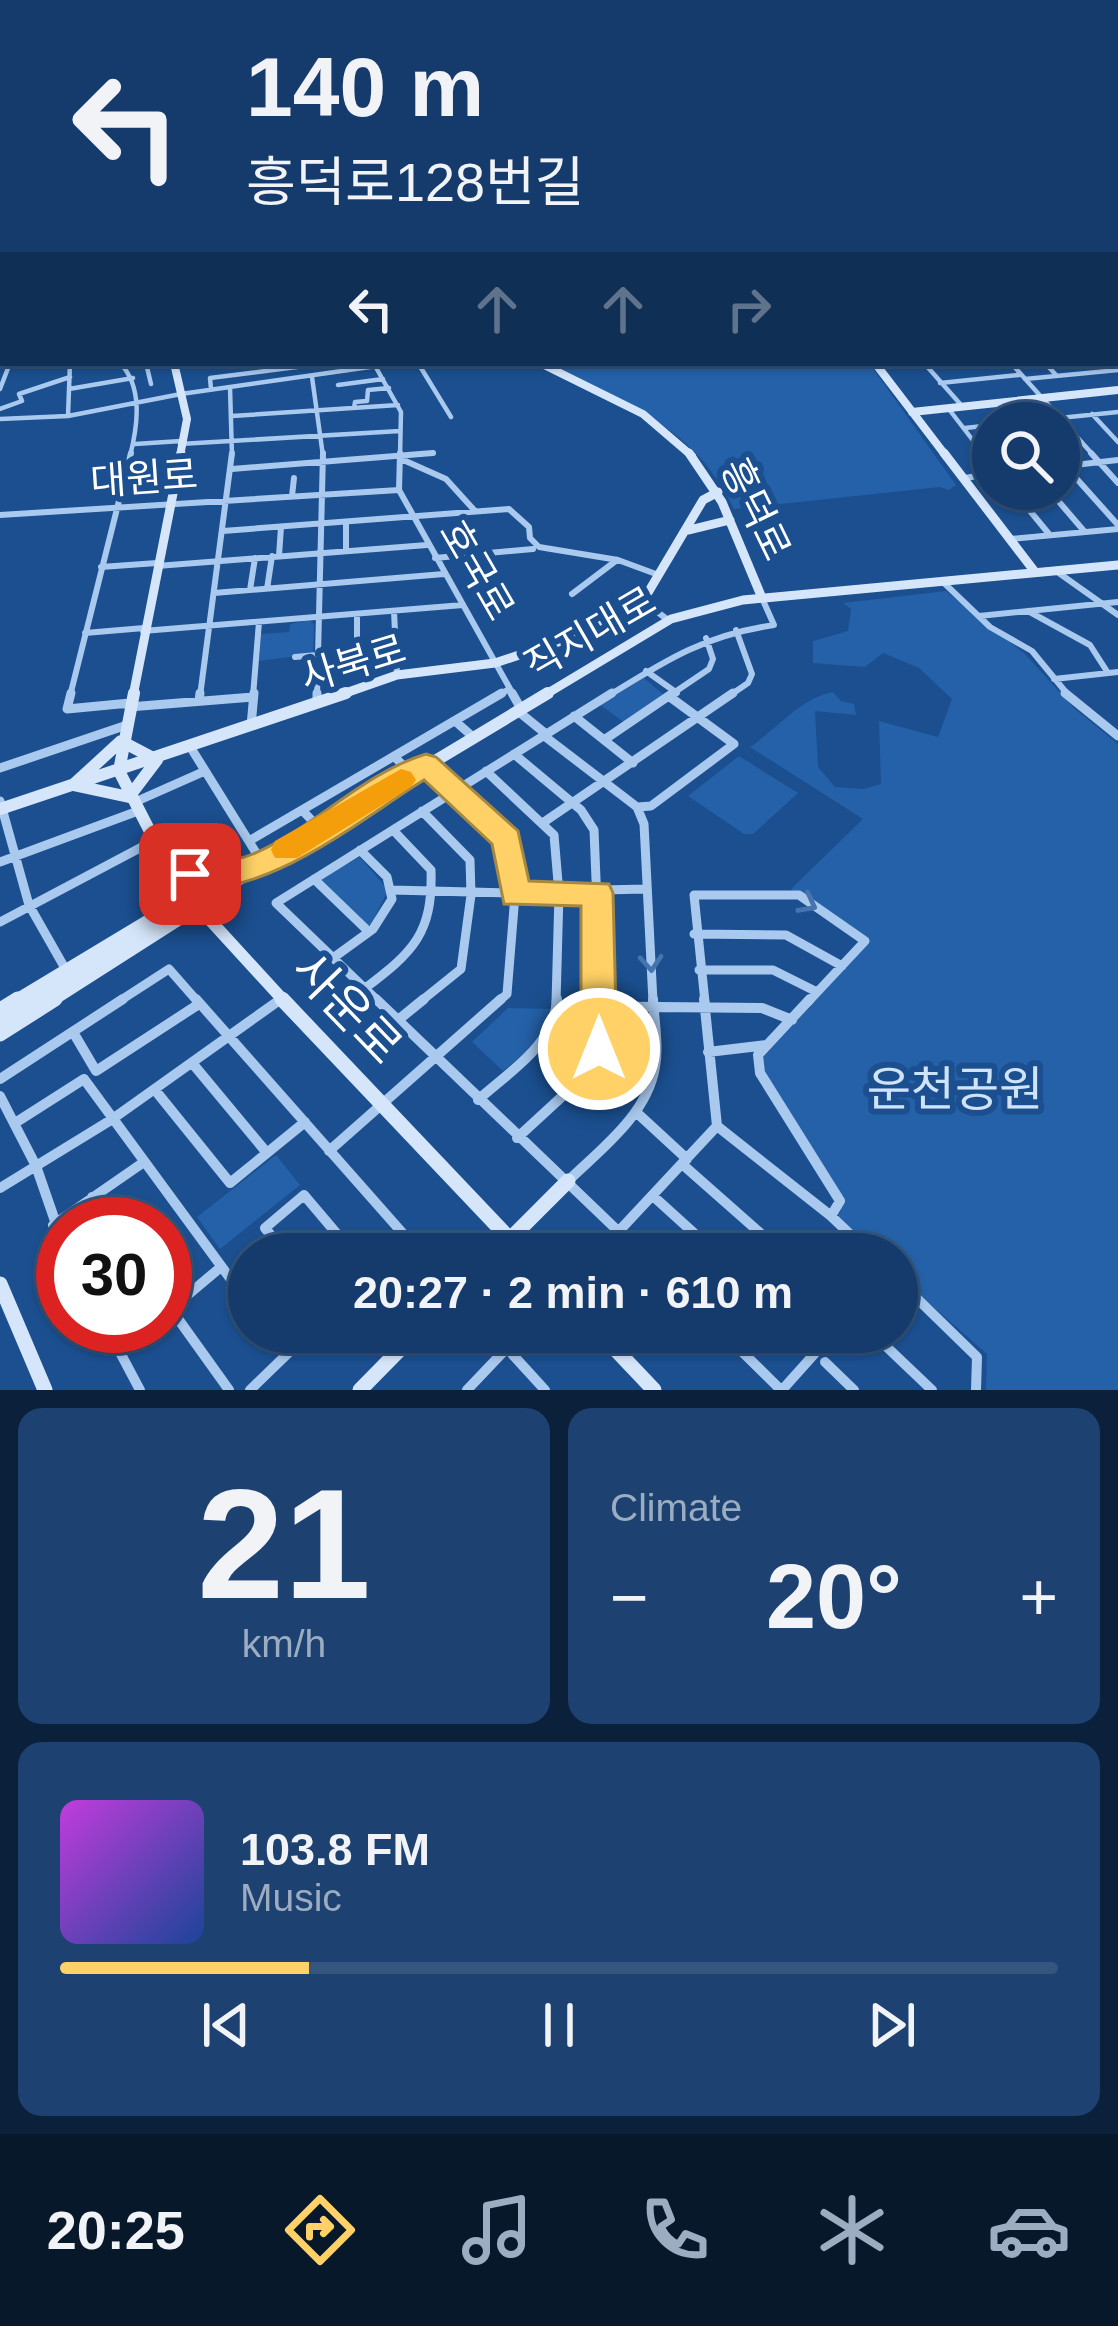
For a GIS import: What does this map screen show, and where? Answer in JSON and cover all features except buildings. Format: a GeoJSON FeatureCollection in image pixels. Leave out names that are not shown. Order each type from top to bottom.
{"type":"FeatureCollection","features":[{"type":"Feature","properties":{"kind":"street"},"geometry":{"type":"LineString","coordinates":[[68,416],[70,366]]}},
{"type":"Feature","properties":{"kind":"street"},"geometry":{"type":"LineString","coordinates":[[123,366],[133,377],[135,444],[67,709],[253,697]]}},
{"type":"Feature","properties":{"kind":"street"},"geometry":{"type":"LineString","coordinates":[[147,366],[151,384]]}},
{"type":"Feature","properties":{"kind":"street","name":"사운로"},"geometry":{"type":"LineString","coordinates":[[175,366],[187,419],[118,772],[194,906],[504,1233]]}},
{"type":"Feature","properties":{"kind":"street"},"geometry":{"type":"LineString","coordinates":[[211,389],[210,378],[304,366]]}},
{"type":"Feature","properties":{"kind":"street","name":"호국로"},"geometry":{"type":"LineString","coordinates":[[376,366],[398,405],[399,490],[518,708]]}},
{"type":"Feature","properties":{"kind":"street"},"geometry":{"type":"LineString","coordinates":[[420,366],[451,417]]}},
{"type":"Feature","properties":{"kind":"street","name":"흥덕로"},"geometry":{"type":"LineString","coordinates":[[546,366],[656,422],[708,474],[774,625],[736,630]]}},
{"type":"Feature","properties":{"kind":"street"},"geometry":{"type":"LineString","coordinates":[[877,366],[1035,572]]}},
{"type":"Feature","properties":{"kind":"street"},"geometry":{"type":"LineString","coordinates":[[927,366],[962,406]]}},
{"type":"Feature","properties":{"kind":"street"},"geometry":{"type":"LineString","coordinates":[[1013,366],[1044,402]]}},
{"type":"Feature","properties":{"kind":"street"},"geometry":{"type":"LineString","coordinates":[[1048,366],[1057,376]]}},
{"type":"Feature","properties":{"kind":"street"},"geometry":{"type":"LineString","coordinates":[[1079,366],[1086,373]]}},
{"type":"Feature","properties":{"kind":"street"},"geometry":{"type":"LineString","coordinates":[[940,382],[1057,376],[1116,367]]}},
{"type":"Feature","properties":{"kind":"street"},"geometry":{"type":"LineString","coordinates":[[0,419],[68,416],[339,369],[339,388],[383,379]]}},
{"type":"Feature","properties":{"kind":"street"},"geometry":{"type":"LineString","coordinates":[[312,376],[322,435],[317,704]]}},
{"type":"Feature","properties":{"kind":"street"},"geometry":{"type":"LineString","coordinates":[[0,409],[22,401],[20,394],[29,388],[70,377]]}},
{"type":"Feature","properties":{"kind":"street"},"geometry":{"type":"LineString","coordinates":[[69,388],[133,377]]}},
{"type":"Feature","properties":{"kind":"street"},"geometry":{"type":"LineString","coordinates":[[199,700],[229,500],[234,440],[230,387]]}},
{"type":"Feature","properties":{"kind":"street"},"geometry":{"type":"LineString","coordinates":[[354,408],[355,402],[367,401],[368,390],[389,388]]}},
{"type":"Feature","properties":{"kind":"street"},"geometry":{"type":"LineString","coordinates":[[912,412],[1118,390]]}},
{"type":"Feature","properties":{"kind":"street"},"geometry":{"type":"LineString","coordinates":[[232,416],[398,405]]}},
{"type":"Feature","properties":{"kind":"street"},"geometry":{"type":"LineString","coordinates":[[948,408],[972,440]]}},
{"type":"Feature","properties":{"kind":"street"},"geometry":{"type":"LineString","coordinates":[[1080,415],[1118,412]]}},
{"type":"Feature","properties":{"kind":"street"},"geometry":{"type":"LineString","coordinates":[[1092,414],[1118,442]]}},
{"type":"Feature","properties":{"kind":"street"},"geometry":{"type":"LineString","coordinates":[[964,428],[972,427]]}},
{"type":"Feature","properties":{"kind":"street"},"geometry":{"type":"LineString","coordinates":[[135,444],[400,431]]}},
{"type":"Feature","properties":{"kind":"street"},"geometry":{"type":"LineString","coordinates":[[1080,442],[1118,483]]}},
{"type":"Feature","properties":{"kind":"street"},"geometry":{"type":"LineString","coordinates":[[232,469],[433,453]]}},
{"type":"Feature","properties":{"kind":"street"},"geometry":{"type":"LineString","coordinates":[[400,458],[446,479],[475,511]]}},
{"type":"Feature","properties":{"kind":"street"},"geometry":{"type":"LineString","coordinates":[[1080,463],[1118,460]]}},
{"type":"Feature","properties":{"kind":"street"},"geometry":{"type":"LineString","coordinates":[[964,478],[972,476]]}},
{"type":"Feature","properties":{"kind":"street"},"geometry":{"type":"LineString","coordinates":[[292,496],[294,478]]}},
{"type":"Feature","properties":{"kind":"street"},"geometry":{"type":"LineString","coordinates":[[1080,485],[1118,527]]}},
{"type":"Feature","properties":{"kind":"street","name":"대원로"},"geometry":{"type":"LineString","coordinates":[[0,514],[399,490]]}},
{"type":"Feature","properties":{"kind":"street"},"geometry":{"type":"LineString","coordinates":[[668,620],[642,600],[703,500],[718,492]]}},
{"type":"Feature","properties":{"kind":"street"},"geometry":{"type":"LineString","coordinates":[[223,531],[512,510],[529,526],[536,548]]}},
{"type":"Feature","properties":{"kind":"street"},"geometry":{"type":"LineString","coordinates":[[1029,510],[1050,535]]}},
{"type":"Feature","properties":{"kind":"street"},"geometry":{"type":"LineString","coordinates":[[1066,510],[1084,532]]}},
{"type":"Feature","properties":{"kind":"street"},"geometry":{"type":"LineString","coordinates":[[686,531],[730,520]]}},
{"type":"Feature","properties":{"kind":"street"},"geometry":{"type":"LineString","coordinates":[[346,523],[346,551]]}},
{"type":"Feature","properties":{"kind":"street"},"geometry":{"type":"LineString","coordinates":[[267,589],[281,527]]}},
{"type":"Feature","properties":{"kind":"street"},"geometry":{"type":"LineString","coordinates":[[1011,538],[1118,527]]}},
{"type":"Feature","properties":{"kind":"street"},"geometry":{"type":"LineString","coordinates":[[101,567],[428,545]]}},
{"type":"Feature","properties":{"kind":"street"},"geometry":{"type":"LineString","coordinates":[[435,559],[536,548],[618,560],[656,574]]}},
{"type":"Feature","properties":{"kind":"street"},"geometry":{"type":"LineString","coordinates":[[250,590],[255,558]]}},
{"type":"Feature","properties":{"kind":"street"},"geometry":{"type":"LineString","coordinates":[[572,594],[618,560]]}},
{"type":"Feature","properties":{"kind":"street","name":"직지대로"},"geometry":{"type":"LineString","coordinates":[[0,1024],[668,620],[716,604],[762,598],[1118,565]]}},
{"type":"Feature","properties":{"kind":"street"},"geometry":{"type":"LineString","coordinates":[[1055,570],[1118,615]]}},
{"type":"Feature","properties":{"kind":"street"},"geometry":{"type":"LineString","coordinates":[[214,593],[444,574]]}},
{"type":"Feature","properties":{"kind":"street"},"geometry":{"type":"LineString","coordinates":[[942,581],[978,616],[1032,651],[1052,679],[1118,736]]}},
{"type":"Feature","properties":{"kind":"street","name":"사북로"},"geometry":{"type":"LineString","coordinates":[[1,806],[158,760],[397,675],[495,663],[591,631],[642,600]]}},
{"type":"Feature","properties":{"kind":"street"},"geometry":{"type":"LineString","coordinates":[[978,616],[1118,602]]}},
{"type":"Feature","properties":{"kind":"street"},"geometry":{"type":"LineString","coordinates":[[85,633],[463,605]]}},
{"type":"Feature","properties":{"kind":"street"},"geometry":{"type":"LineString","coordinates":[[394,611],[397,675]]}},
{"type":"Feature","properties":{"kind":"street"},"geometry":{"type":"LineString","coordinates":[[1028,611],[1090,645],[1113,672]]}},
{"type":"Feature","properties":{"kind":"street"},"geometry":{"type":"LineString","coordinates":[[357,614],[357,649]]}},
{"type":"Feature","properties":{"kind":"street"},"geometry":{"type":"LineString","coordinates":[[251,727],[259,622]]}},
{"type":"Feature","properties":{"kind":"street"},"geometry":{"type":"LineString","coordinates":[[543,822],[752,679],[736,630],[706,638],[646,671],[277,903],[620,1232],[717,1126]]}},
{"type":"Feature","properties":{"kind":"street"},"geometry":{"type":"LineString","coordinates":[[604,740],[712,665],[706,638]]}},
{"type":"Feature","properties":{"kind":"street"},"geometry":{"type":"LineString","coordinates":[[295,657],[317,656]]}},
{"type":"Feature","properties":{"kind":"street"},"geometry":{"type":"LineString","coordinates":[[637,807],[651,806],[734,744],[646,671]]}},
{"type":"Feature","properties":{"kind":"street"},"geometry":{"type":"LineString","coordinates":[[1052,679],[1113,672]]}},
{"type":"Feature","properties":{"kind":"street"},"geometry":{"type":"LineString","coordinates":[[249,841],[509,688]]}},
{"type":"Feature","properties":{"kind":"street"},"geometry":{"type":"LineString","coordinates":[[516,1233],[636,1112],[652,1085],[656,1064],[644,824],[637,807],[518,708]]}},
{"type":"Feature","properties":{"kind":"street"},"geometry":{"type":"LineString","coordinates":[[574,716],[633,763]]}},
{"type":"Feature","properties":{"kind":"street"},"geometry":{"type":"LineString","coordinates":[[454,721],[472,736]]}},
{"type":"Feature","properties":{"kind":"street"},"geometry":{"type":"LineString","coordinates":[[1104,726],[1118,724]]}},
{"type":"Feature","properties":{"kind":"street"},"geometry":{"type":"LineString","coordinates":[[0,768],[124,726]]}},
{"type":"Feature","properties":{"kind":"street"},"geometry":{"type":"LineString","coordinates":[[121,741],[158,760],[133,804],[73,785],[121,741]]}},
{"type":"Feature","properties":{"kind":"street"},"geometry":{"type":"LineString","coordinates":[[165,862],[209,877],[263,864],[191,748]]}},
{"type":"Feature","properties":{"kind":"street"},"geometry":{"type":"LineString","coordinates":[[514,754],[574,803],[594,830],[599,1005],[599,1049],[592,1069],[517,1138]]}},
{"type":"Feature","properties":{"kind":"street"},"geometry":{"type":"LineString","coordinates":[[394,756],[411,773]]}},
{"type":"Feature","properties":{"kind":"street"},"geometry":{"type":"LineString","coordinates":[[329,1151],[507,994],[515,895],[511,845],[426,765]]}},
{"type":"Feature","properties":{"kind":"street"},"geometry":{"type":"LineString","coordinates":[[0,862],[205,771]]}},
{"type":"Feature","properties":{"kind":"street"},"geometry":{"type":"LineString","coordinates":[[478,1100],[551,1033],[559,894],[555,840],[543,822],[486,771]]}},
{"type":"Feature","properties":{"kind":"street"},"geometry":{"type":"LineString","coordinates":[[1,806],[29,905],[66,970]]}},
{"type":"Feature","properties":{"kind":"street"},"geometry":{"type":"LineString","coordinates":[[302,810],[320,829]]}},
{"type":"Feature","properties":{"kind":"street"},"geometry":{"type":"LineString","coordinates":[[397,1021],[461,969],[471,895],[468,856],[422,812]]}},
{"type":"Feature","properties":{"kind":"street"},"geometry":{"type":"LineString","coordinates":[[364,989],[420,945],[431,893],[431,870],[393,830]]}},
{"type":"Feature","properties":{"kind":"street"},"geometry":{"type":"LineString","coordinates":[[0,922],[155,840]]}},
{"type":"Feature","properties":{"kind":"street"},"geometry":{"type":"LineString","coordinates":[[333,958],[383,919],[392,890],[390,881],[360,850]]}},
{"type":"Feature","properties":{"kind":"street"},"geometry":{"type":"LineString","coordinates":[[314,879],[368,932]]}},
{"type":"Feature","properties":{"kind":"street"},"geometry":{"type":"LineString","coordinates":[[392,890],[515,895],[646,889]]}},
{"type":"Feature","properties":{"kind":"street"},"geometry":{"type":"LineString","coordinates":[[831,1216],[840,1201],[760,1073],[758,1055],[865,941],[799,895],[694,895],[694,934],[717,1126],[849,1233]]}},
{"type":"Feature","properties":{"kind":"street"},"geometry":{"type":"LineString","coordinates":[[0,1010],[164,911],[194,906]]}},
{"type":"Feature","properties":{"kind":"street"},"geometry":{"type":"LineString","coordinates":[[0,1034],[176,926],[194,906]]}},
{"type":"Feature","properties":{"kind":"street"},"geometry":{"type":"LineString","coordinates":[[694,934],[786,935],[842,966]]}},
{"type":"Feature","properties":{"kind":"street"},"geometry":{"type":"LineString","coordinates":[[0,1079],[169,969],[403,1233]]}},
{"type":"Feature","properties":{"kind":"street"},"geometry":{"type":"LineString","coordinates":[[699,970],[773,970],[818,992]]}},
{"type":"Feature","properties":{"kind":"street"},"geometry":{"type":"LineString","coordinates":[[0,1188],[111,1120],[282,998]]}},
{"type":"Feature","properties":{"kind":"street"},"geometry":{"type":"LineString","coordinates":[[73,1033],[95,1071],[199,1004]]}},
{"type":"Feature","properties":{"kind":"street"},"geometry":{"type":"LineString","coordinates":[[556,1006],[761,1008],[792,1020]]}},
{"type":"Feature","properties":{"kind":"street"},"geometry":{"type":"LineString","coordinates":[[708,1052],[769,1045]]}},
{"type":"Feature","properties":{"kind":"street"},"geometry":{"type":"LineString","coordinates":[[193,1064],[267,1153]]}},
{"type":"Feature","properties":{"kind":"street"},"geometry":{"type":"LineString","coordinates":[[15,1123],[84,1079],[228,1276]]}},
{"type":"Feature","properties":{"kind":"street"},"geometry":{"type":"LineString","coordinates":[[155,1090],[230,1183],[305,1122]]}},
{"type":"Feature","properties":{"kind":"street"},"geometry":{"type":"LineString","coordinates":[[0,1096],[36,1166],[45,1197]]}},
{"type":"Feature","properties":{"kind":"street"},"geometry":{"type":"LineString","coordinates":[[636,1112],[761,1233]]}},
{"type":"Feature","properties":{"kind":"street"},"geometry":{"type":"LineString","coordinates":[[92,1197],[144,1162]]}},
{"type":"Feature","properties":{"kind":"street"},"geometry":{"type":"LineString","coordinates":[[269,1233],[265,1228],[304,1195],[336,1233]]}},
{"type":"Feature","properties":{"kind":"street"},"geometry":{"type":"LineString","coordinates":[[653,1196],[694,1233]]}},
{"type":"Feature","properties":{"kind":"street"},"geometry":{"type":"LineString","coordinates":[[221,1267],[172,1309],[229,1390]]}},
{"type":"Feature","properties":{"kind":"street"},"geometry":{"type":"LineString","coordinates":[[0,1284],[45,1390]]}},
{"type":"Feature","properties":{"kind":"street"},"geometry":{"type":"LineString","coordinates":[[918,1299],[977,1357],[976,1390]]}},
{"type":"Feature","properties":{"kind":"street"},"geometry":{"type":"LineString","coordinates":[[121,1353],[140,1390]]}},
{"type":"Feature","properties":{"kind":"street"},"geometry":{"type":"LineString","coordinates":[[360,1390],[396,1353]]}},
{"type":"Feature","properties":{"kind":"street"},"geometry":{"type":"LineString","coordinates":[[467,1390],[501,1353]]}},
{"type":"Feature","properties":{"kind":"street"},"geometry":{"type":"LineString","coordinates":[[511,1353],[545,1390]]}},
{"type":"Feature","properties":{"kind":"street"},"geometry":{"type":"LineString","coordinates":[[619,1353],[654,1390]]}},
{"type":"Feature","properties":{"kind":"street"},"geometry":{"type":"LineString","coordinates":[[744,1353],[782,1390],[822,1355],[854,1390]]}},
{"type":"Feature","properties":{"kind":"street"},"geometry":{"type":"LineString","coordinates":[[893,1353],[932,1390]]}},
{"type":"Feature","properties":{"kind":"street"},"geometry":{"type":"LineString","coordinates":[[250,1390],[287,1354]]}},
{"type":"Feature","properties":{"kind":"green space"},"geometry":{"type":"Polygon","coordinates":[[[555,366],[871,366],[956,485],[949,490],[940,487],[734,509],[698,455],[655,421],[555,366]]]}},
{"type":"Feature","properties":{"kind":"green space","name":"운천공원"},"geometry":{"type":"Polygon","coordinates":[[[946,591],[1025,654],[1075,709],[1118,744],[1118,1390],[986,1390],[987,1354],[918,1293],[918,1233],[848,1233],[836,1219],[841,1210],[760,1079],[758,1063],[865,947],[791,889],[863,819],[750,747],[800,707],[833,692],[841,701],[854,704],[856,715],[815,711],[818,767],[835,787],[863,789],[881,784],[879,721],[938,737],[952,699],[919,668],[883,653],[865,667],[813,663],[813,641],[848,631],[851,609],[843,603],[946,591]]]}},
{"type":"Feature","properties":{"kind":"green space"},"geometry":{"type":"Polygon","coordinates":[[[309,620],[314,624],[313,654],[259,661],[261,634],[289,632],[290,624],[309,620]]]}},
{"type":"Feature","properties":{"kind":"green space"},"geometry":{"type":"Polygon","coordinates":[[[644,678],[664,695],[625,723],[599,704],[644,678]]]}},
{"type":"Feature","properties":{"kind":"green space"},"geometry":{"type":"Polygon","coordinates":[[[739,756],[798,793],[753,834],[744,834],[688,796],[739,756]]]}},
{"type":"Feature","properties":{"kind":"green space"},"geometry":{"type":"Polygon","coordinates":[[[360,857],[388,890],[371,925],[364,926],[321,883],[323,877],[360,857]]]}},
{"type":"Feature","properties":{"kind":"green space"},"geometry":{"type":"Polygon","coordinates":[[[508,1008],[550,1009],[540,1036],[503,1071],[472,1042],[508,1008]]]}},
{"type":"Feature","properties":{"kind":"green space"},"geometry":{"type":"Polygon","coordinates":[[[276,1155],[300,1185],[240,1233],[228,1233],[228,1243],[220,1249],[197,1217],[276,1155]]]}},
{"type":"Feature","properties":{"kind":"slow traffic"},"geometry":{"type":"LineString","coordinates":[[286,850],[401,780]]}},
{"type":"Feature","properties":{"kind":"route"},"geometry":{"type":"LineString","coordinates":[[190,874],[220,876],[263,864],[426,765],[507,839],[515,895],[597,893],[599,1049]]}}]}
